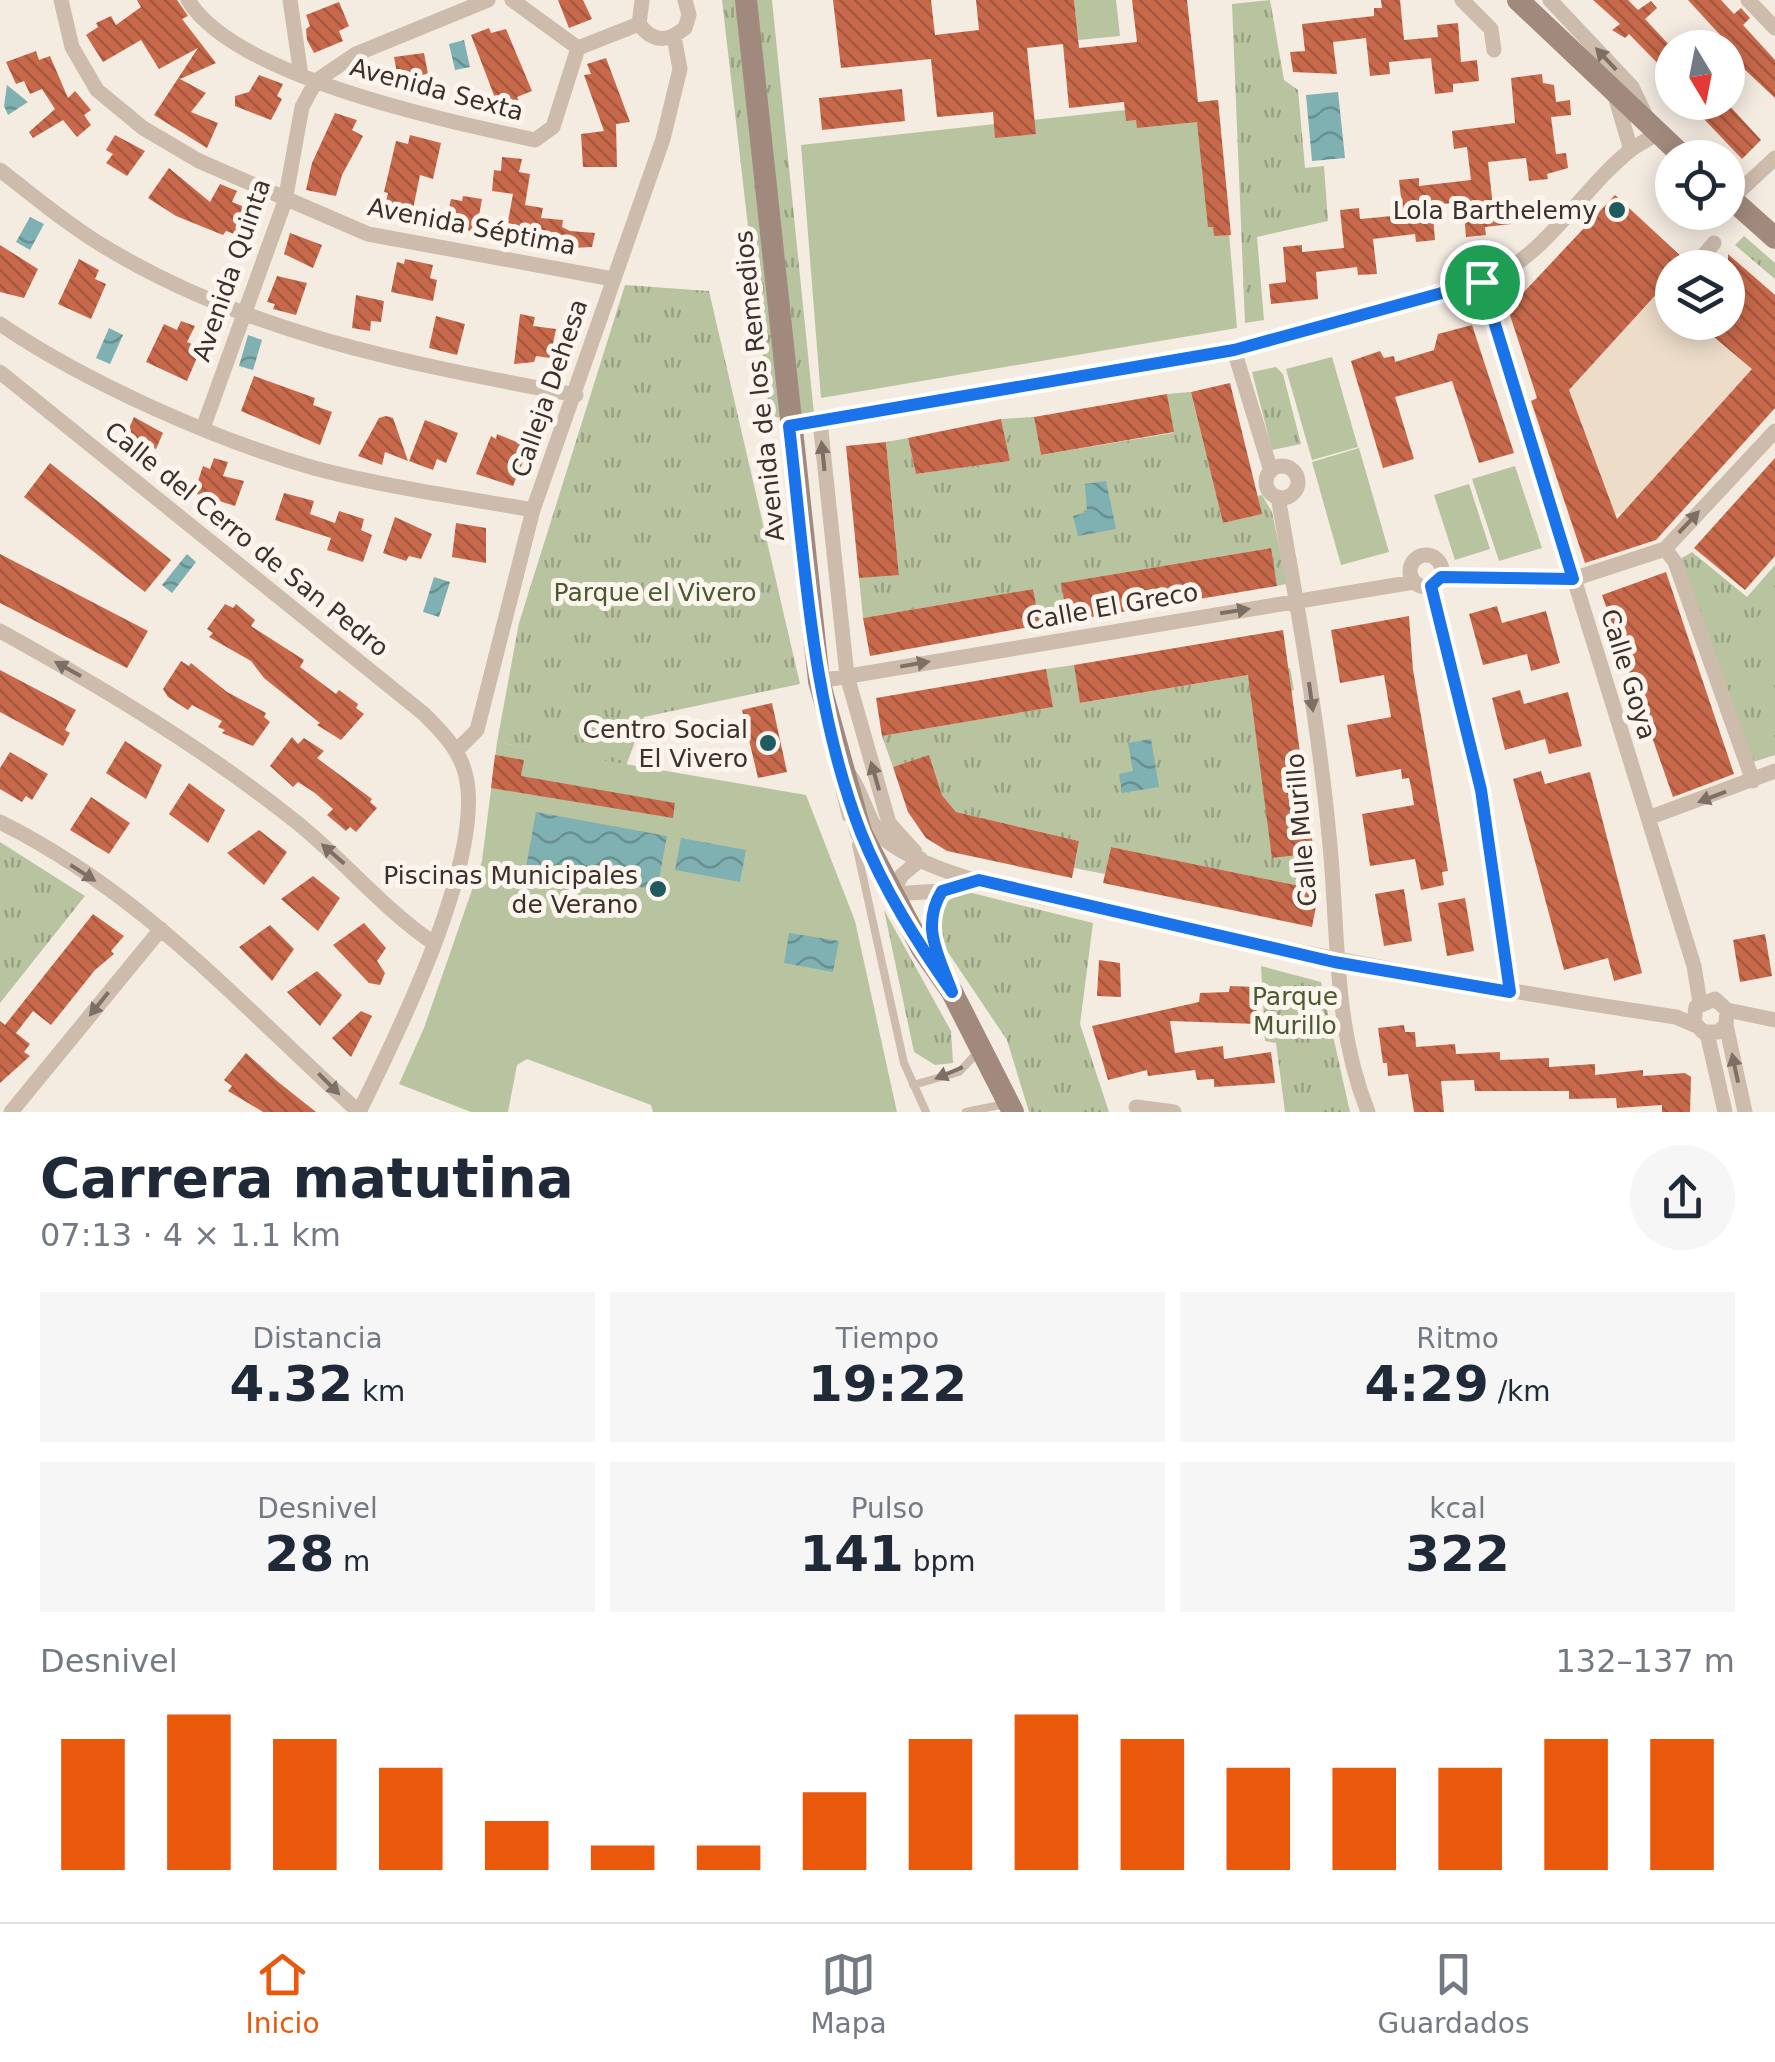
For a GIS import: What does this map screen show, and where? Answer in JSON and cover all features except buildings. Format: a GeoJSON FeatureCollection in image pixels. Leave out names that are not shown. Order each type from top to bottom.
{"type":"FeatureCollection","features":[{"type":"Feature","properties":{"kind":"main road","name":"Avenida de los Remedios"},"geometry":{"type":"LineString","coordinates":[[746,0],[819,680],[861,832],[890,894],[952,992],[1011,1108]]}},
{"type":"Feature","properties":{"kind":"main road"},"geometry":{"type":"LineString","coordinates":[[1518,0],[1666,140]]}},
{"type":"Feature","properties":{"kind":"main road"},"geometry":{"type":"LineString","coordinates":[[1745,211],[1775,238]]}},
{"type":"Feature","properties":{"kind":"street","name":"Avenida Séptima"},"geometry":{"type":"LineString","coordinates":[[61,0],[72,47],[97,90],[143,128],[199,161],[368,234],[613,279]]}},
{"type":"Feature","properties":{"kind":"street","name":"Avenida Sexta"},"geometry":{"type":"LineString","coordinates":[[188,0],[208,23],[308,78],[415,114],[535,140],[552,126],[578,48]]}},
{"type":"Feature","properties":{"kind":"street"},"geometry":{"type":"LineString","coordinates":[[290,0],[308,78],[488,0]]}},
{"type":"Feature","properties":{"kind":"street"},"geometry":{"type":"LineString","coordinates":[[512,0],[578,48],[639,24]]}},
{"type":"Feature","properties":{"kind":"street"},"geometry":{"type":"LineString","coordinates":[[635,2],[639,24],[654,38],[674,37],[685,28],[687,0]]}},
{"type":"Feature","properties":{"kind":"street"},"geometry":{"type":"LineString","coordinates":[[1462,0],[1491,28],[1494,50]]}},
{"type":"Feature","properties":{"kind":"street"},"geometry":{"type":"LineString","coordinates":[[789,426],[1234,350],[1505,274],[1530,254],[1654,129],[1632,87],[1550,0]]}},
{"type":"Feature","properties":{"kind":"street"},"geometry":{"type":"LineString","coordinates":[[1748,0],[1775,28]]}},
{"type":"Feature","properties":{"kind":"street","name":"Calleja Dehesa"},"geometry":{"type":"LineString","coordinates":[[456,752],[476,730],[533,510],[663,138],[680,69],[674,37]]}},
{"type":"Feature","properties":{"kind":"street","name":"Avenida Quinta"},"geometry":{"type":"LineString","coordinates":[[203,428],[285,201],[308,78]]}},
{"type":"Feature","properties":{"kind":"street"},"geometry":{"type":"LineString","coordinates":[[1608,88],[1631,150]]}},
{"type":"Feature","properties":{"kind":"street"},"geometry":{"type":"LineString","coordinates":[[1745,183],[1775,158]]}},
{"type":"Feature","properties":{"kind":"street"},"geometry":{"type":"LineString","coordinates":[[0,170],[103,246],[244,316],[397,361],[576,395]]}},
{"type":"Feature","properties":{"kind":"street"},"geometry":{"type":"LineString","coordinates":[[1708,250],[1714,243]]}},
{"type":"Feature","properties":{"kind":"street","name":"Calle Goya"},"geometry":{"type":"LineString","coordinates":[[1482,282],[1694,966],[1702,1030]]}},
{"type":"Feature","properties":{"kind":"street"},"geometry":{"type":"LineString","coordinates":[[0,324],[131,396],[203,428],[313,468],[533,510]]}},
{"type":"Feature","properties":{"kind":"street"},"geometry":{"type":"LineString","coordinates":[[1234,350],[1270,470],[1266,484],[1278,497],[1296,490],[1296,475],[1284,466],[1270,470]]}},
{"type":"Feature","properties":{"kind":"street","name":"Calle del Cerro de San Pedro"},"geometry":{"type":"LineString","coordinates":[[0,372],[424,714],[456,752]]}},
{"type":"Feature","properties":{"kind":"street","name":"Avenida de los Remedios"},"geometry":{"type":"LineString","coordinates":[[820,421],[847,676],[889,824],[921,858]]}},
{"type":"Feature","properties":{"kind":"street"},"geometry":{"type":"LineString","coordinates":[[1510,992],[1481,790],[1436,582],[1440,562],[1426,554],[1410,567],[1414,582],[1436,582],[1573,579],[1664,549],[1775,431]]}},
{"type":"Feature","properties":{"kind":"street","name":"Calle Murillo"},"geometry":{"type":"LineString","coordinates":[[1278,497],[1328,820],[1334,962],[1348,1048],[1368,1112]]}},
{"type":"Feature","properties":{"kind":"street"},"geometry":{"type":"LineString","coordinates":[[1664,549],[1674,562],[1753,781]]}},
{"type":"Feature","properties":{"kind":"street","name":"Calle El Greco"},"geometry":{"type":"LineString","coordinates":[[819,680],[1414,582]]}},
{"type":"Feature","properties":{"kind":"street"},"geometry":{"type":"LineString","coordinates":[[0,631],[134,706],[224,767],[298,822],[408,926],[432,942]]}},
{"type":"Feature","properties":{"kind":"street"},"geometry":{"type":"LineString","coordinates":[[0,822],[97,882],[161,929],[264,1019],[359,1112],[398,1032],[467,831],[469,796],[456,752]]}},
{"type":"Feature","properties":{"kind":"street","name":"Avenida de los Remedios"},"geometry":{"type":"LineString","coordinates":[[840,763],[863,793],[873,826],[891,844],[979,880],[1334,962],[1676,1017],[1702,1030]]}},
{"type":"Feature","properties":{"kind":"street"},"geometry":{"type":"LineString","coordinates":[[1648,818],[1775,771]]}},
{"type":"Feature","properties":{"kind":"street"},"geometry":{"type":"LineString","coordinates":[[890,894],[902,875],[921,858]]}},
{"type":"Feature","properties":{"kind":"street"},"geometry":{"type":"LineString","coordinates":[[890,894],[942,891],[979,880]]}},
{"type":"Feature","properties":{"kind":"street","name":"Avenida de los Remedios"},"geometry":{"type":"LineString","coordinates":[[942,891],[929,925],[952,992]]}},
{"type":"Feature","properties":{"kind":"street"},"geometry":{"type":"LineString","coordinates":[[11,1112],[161,929]]}},
{"type":"Feature","properties":{"kind":"street","name":"Calle Goya"},"geometry":{"type":"LineString","coordinates":[[1694,966],[1724,1012],[1745,1112]]}},
{"type":"Feature","properties":{"kind":"street"},"geometry":{"type":"LineString","coordinates":[[1676,1017],[1698,1005],[1775,1020]]}},
{"type":"Feature","properties":{"kind":"street"},"geometry":{"type":"LineString","coordinates":[[1724,1012],[1702,1030],[1725,1112]]}},
{"type":"Feature","properties":{"kind":"street"},"geometry":{"type":"LineString","coordinates":[[1136,1107],[1174,1112]]}},
{"type":"Feature","properties":{"kind":"lane"},"geometry":{"type":"LineString","coordinates":[[840,763],[839,798],[862,861],[913,1085],[926,1112]]}},
{"type":"Feature","properties":{"kind":"lane"},"geometry":{"type":"LineString","coordinates":[[913,1085],[959,1072],[979,1051]]}},
{"type":"Feature","properties":{"kind":"lane"},"geometry":{"type":"LineString","coordinates":[[966,1112],[981,1106],[1011,1108]]}},
{"type":"Feature","properties":{"kind":"green space"},"geometry":{"type":"Polygon","coordinates":[[[722,0],[772,0],[814,414],[770,418],[722,0]]]}},
{"type":"Feature","properties":{"kind":"green space"},"geometry":{"type":"Polygon","coordinates":[[[1074,0],[1116,0],[1120,36],[1078,40],[1074,0]]]}},
{"type":"Feature","properties":{"kind":"green space"},"geometry":{"type":"Polygon","coordinates":[[[1270,0],[1284,80],[1298,90],[1305,168],[1324,166],[1328,221],[1257,237],[1264,320],[1245,323],[1232,4],[1270,0]]]}},
{"type":"Feature","properties":{"kind":"green space"},"geometry":{"type":"Polygon","coordinates":[[[1218,100],[1237,328],[821,398],[801,145],[1218,100]]]}},
{"type":"Feature","properties":{"kind":"green space"},"geometry":{"type":"Polygon","coordinates":[[[1744,236],[1775,263],[1775,279],[1745,250],[1735,245],[1744,236]]]}},
{"type":"Feature","properties":{"kind":"green space","name":"Parque el Vivero"},"geometry":{"type":"Polygon","coordinates":[[[625,285],[709,291],[800,684],[644,717],[626,766],[497,742],[519,623],[625,285]]]}},
{"type":"Feature","properties":{"kind":"green space"},"geometry":{"type":"Polygon","coordinates":[[[1332,357],[1358,447],[1312,460],[1286,369],[1332,357]]]}},
{"type":"Feature","properties":{"kind":"green space"},"geometry":{"type":"Polygon","coordinates":[[[1276,367],[1283,374],[1301,444],[1272,450],[1252,372],[1276,367]]]}},
{"type":"Feature","properties":{"kind":"green space"},"geometry":{"type":"Polygon","coordinates":[[[1191,392],[1223,523],[1261,514],[1257,496],[1262,495],[1272,512],[1287,584],[1277,586],[1270,548],[1062,583],[1068,621],[1040,625],[1033,589],[863,618],[859,578],[899,574],[886,442],[908,438],[916,474],[1010,461],[1001,419],[1034,417],[1041,455],[1173,433],[1167,394],[1191,392]]]}},
{"type":"Feature","properties":{"kind":"green space"},"geometry":{"type":"Polygon","coordinates":[[[1359,448],[1389,552],[1341,565],[1312,462],[1359,448]]]}},
{"type":"Feature","properties":{"kind":"green space"},"geometry":{"type":"Polygon","coordinates":[[[1515,466],[1542,548],[1499,561],[1472,479],[1515,466]]]}},
{"type":"Feature","properties":{"kind":"green space"},"geometry":{"type":"Polygon","coordinates":[[[1469,484],[1490,549],[1455,560],[1434,495],[1469,484]]]}},
{"type":"Feature","properties":{"kind":"green space"},"geometry":{"type":"Polygon","coordinates":[[[1692,552],[1747,597],[1775,565],[1775,755],[1753,762],[1677,561],[1692,552]]]}},
{"type":"Feature","properties":{"kind":"green space"},"geometry":{"type":"Polygon","coordinates":[[[1764,610],[1775,620],[1775,653],[1748,627],[1764,610]]]}},
{"type":"Feature","properties":{"kind":"green space"},"geometry":{"type":"Polygon","coordinates":[[[1074,665],[1081,703],[1290,668],[1294,690],[1252,698],[1273,857],[1314,853],[1319,890],[1111,847],[1105,874],[1074,868],[1079,841],[956,812],[942,795],[929,756],[893,767],[882,736],[1052,707],[1046,669],[1074,665]]]}},
{"type":"Feature","properties":{"kind":"green space"},"geometry":{"type":"Polygon","coordinates":[[[497,742],[806,795],[855,921],[897,1112],[653,1112],[651,1105],[527,1059],[517,1065],[508,1112],[471,1112],[399,1084],[424,1028],[482,861],[497,742]]]}},
{"type":"Feature","properties":{"kind":"green space"},"geometry":{"type":"Polygon","coordinates":[[[0,842],[85,896],[0,1003],[0,842]]]}},
{"type":"Feature","properties":{"kind":"green space"},"geometry":{"type":"Polygon","coordinates":[[[964,891],[1093,923],[1080,1024],[1109,1112],[1029,1112],[1007,1040],[939,939],[935,923],[939,906],[964,891]]]}},
{"type":"Feature","properties":{"kind":"green space"},"geometry":{"type":"Polygon","coordinates":[[[884,910],[951,1031],[953,1063],[935,1065],[914,1052],[884,910]]]}},
{"type":"Feature","properties":{"kind":"green space","name":"Parque Murillo"},"geometry":{"type":"Polygon","coordinates":[[[1261,966],[1321,982],[1350,1112],[1285,1112],[1276,1043],[1265,1041],[1261,966]]]}},
{"type":"Feature","properties":{"kind":"shaded area"},"geometry":{"type":"Polygon","coordinates":[[[1655,296],[1655,340],[1717,340],[1752,369],[1625,510],[1616,515],[1569,390],[1655,296]]]}},
{"type":"Feature","properties":{"kind":"water"},"geometry":{"type":"Polygon","coordinates":[[[464,40],[470,67],[455,70],[449,44],[464,40]]]}},
{"type":"Feature","properties":{"kind":"water"},"geometry":{"type":"Polygon","coordinates":[[[7,85],[28,102],[8,115],[4,106],[7,85]]]}},
{"type":"Feature","properties":{"kind":"water"},"geometry":{"type":"Polygon","coordinates":[[[1338,92],[1345,158],[1312,161],[1306,95],[1338,92]]]}},
{"type":"Feature","properties":{"kind":"water"},"geometry":{"type":"Polygon","coordinates":[[[30,217],[44,224],[30,250],[16,242],[30,217]]]}},
{"type":"Feature","properties":{"kind":"water"},"geometry":{"type":"Polygon","coordinates":[[[109,328],[123,335],[110,364],[96,358],[109,328]]]}},
{"type":"Feature","properties":{"kind":"water"},"geometry":{"type":"Polygon","coordinates":[[[248,335],[262,340],[253,370],[239,366],[248,335]]]}},
{"type":"Feature","properties":{"kind":"water"},"geometry":{"type":"Polygon","coordinates":[[[1106,481],[1116,529],[1078,536],[1073,516],[1087,512],[1085,484],[1106,481]]]}},
{"type":"Feature","properties":{"kind":"water"},"geometry":{"type":"Polygon","coordinates":[[[187,554],[196,562],[172,593],[162,585],[187,554]]]}},
{"type":"Feature","properties":{"kind":"water"},"geometry":{"type":"Polygon","coordinates":[[[434,577],[450,582],[439,617],[423,612],[434,577]]]}},
{"type":"Feature","properties":{"kind":"water"},"geometry":{"type":"Polygon","coordinates":[[[1151,739],[1159,787],[1122,793],[1119,774],[1133,771],[1128,743],[1151,739]]]}},
{"type":"Feature","properties":{"kind":"water"},"geometry":{"type":"Polygon","coordinates":[[[536,812],[667,836],[657,890],[526,867],[536,812]]]}},
{"type":"Feature","properties":{"kind":"water"},"geometry":{"type":"Polygon","coordinates":[[[681,838],[746,850],[740,882],[675,870],[681,838]]]}},
{"type":"Feature","properties":{"kind":"water"},"geometry":{"type":"Polygon","coordinates":[[[789,933],[839,941],[833,972],[784,963],[789,933]]]}},
{"type":"Feature","properties":{"kind":"place","name":"Lola Barthelemy"},"geometry":{"type":"Point","coordinates":[1617,210]}},
{"type":"Feature","properties":{"kind":"place","name":"Centro Social El Vivero"},"geometry":{"type":"Point","coordinates":[768,743]}},
{"type":"Feature","properties":{"kind":"place","name":"Piscinas Municipales de Verano"},"geometry":{"type":"Point","coordinates":[658,889]}},
{"type":"Feature","properties":{"kind":"route"},"geometry":{"type":"LineString","coordinates":[[1482,282],[1573,579],[1441,577],[1431,586],[1481,790],[1510,992],[1334,962],[979,880],[942,891],[932,908],[929,925],[952,992],[890,894],[861,832],[840,763],[819,680],[789,426],[1234,350],[1482,282]]}}]}
